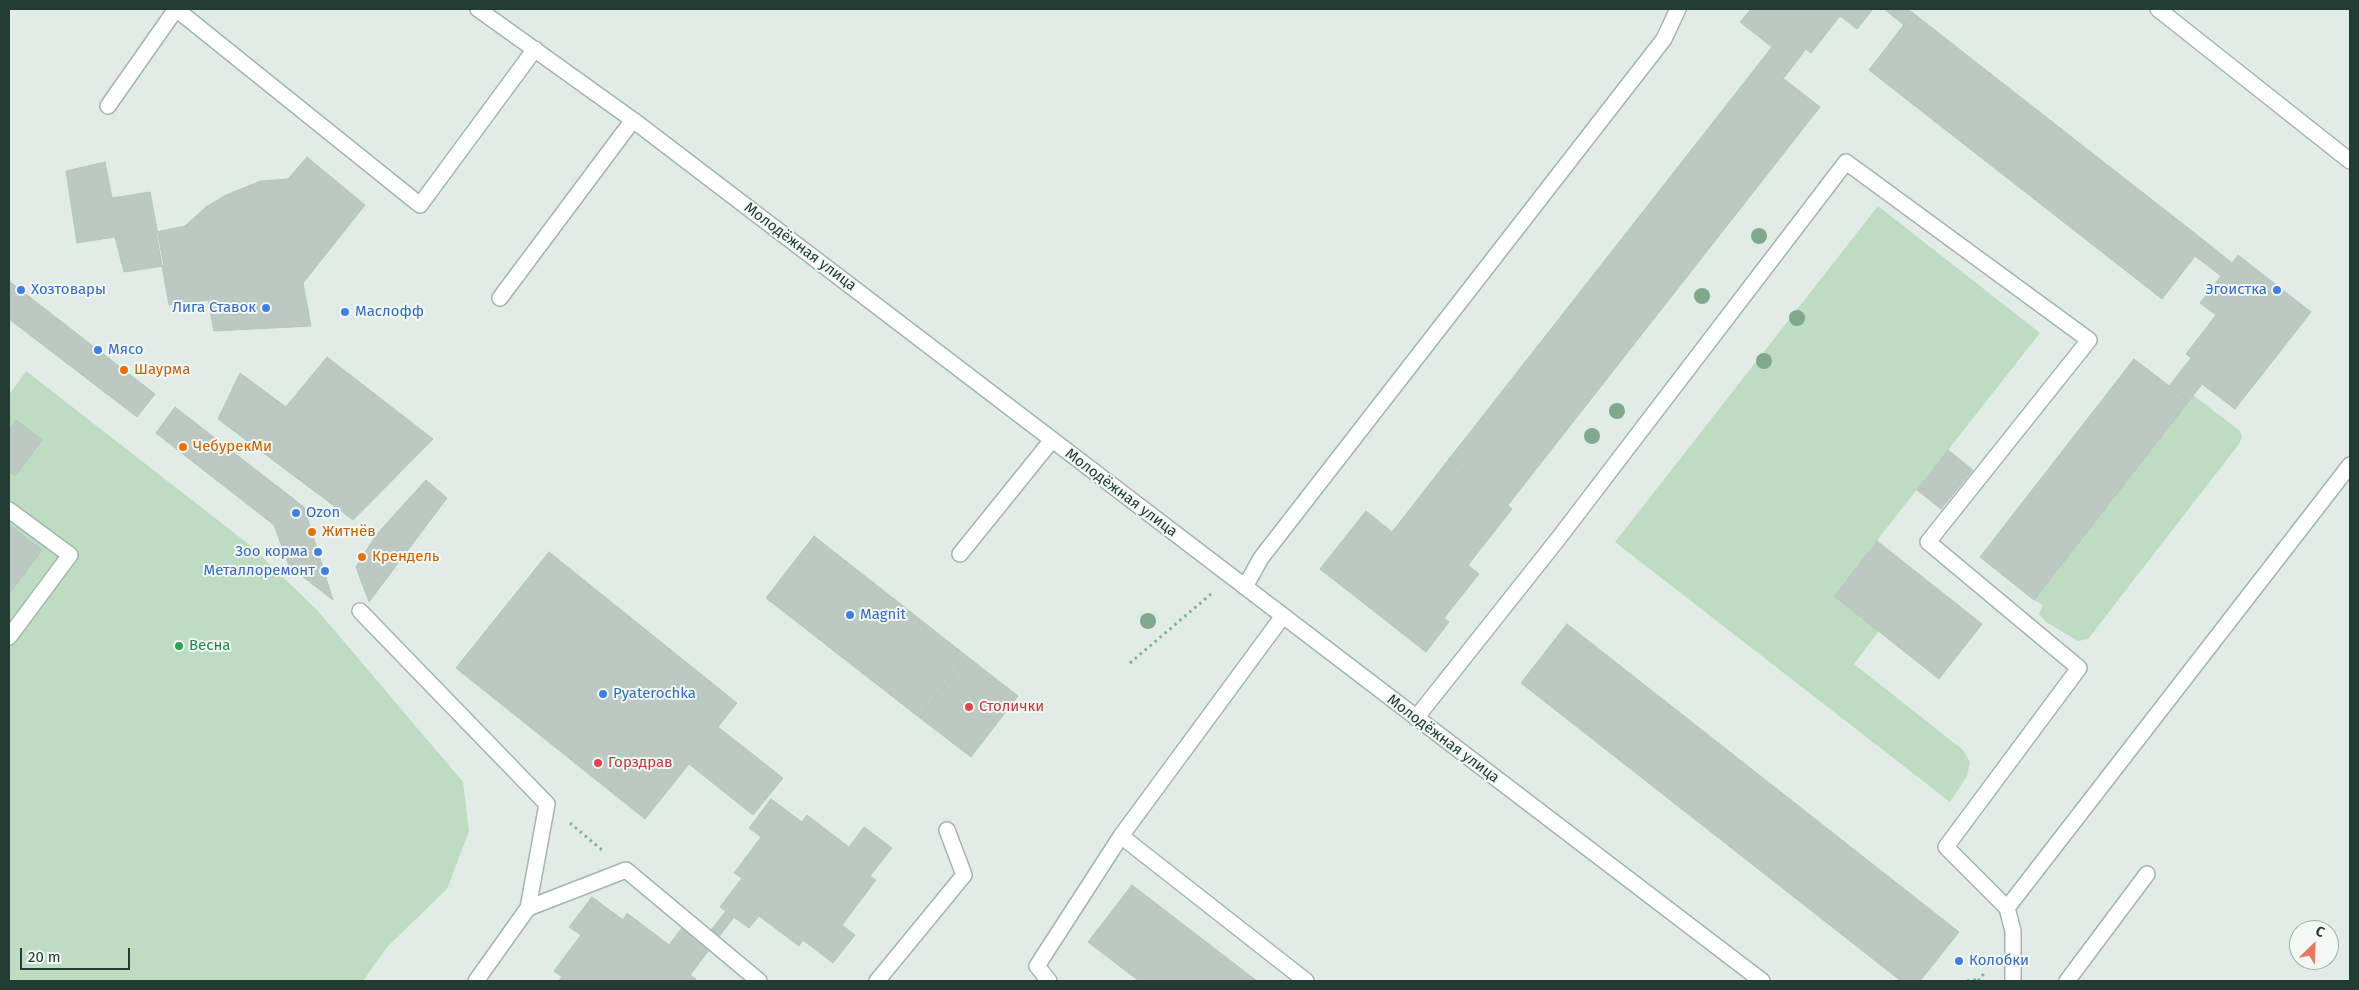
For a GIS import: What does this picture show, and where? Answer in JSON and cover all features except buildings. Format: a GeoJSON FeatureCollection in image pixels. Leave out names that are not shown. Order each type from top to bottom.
{"type":"FeatureCollection","features":[{"type":"Feature","properties":{"kind":"street"},"geometry":{"type":"LineString","coordinates":[[108,106],[176,9],[420,205],[535,49]]}},
{"type":"Feature","properties":{"kind":"street","name":"Молодёжная улица"},"geometry":{"type":"LineString","coordinates":[[478,9],[633,120],[1762,981]]}},
{"type":"Feature","properties":{"kind":"street"},"geometry":{"type":"LineString","coordinates":[[1245,587],[1261,558],[1664,39],[1678,9]]}},
{"type":"Feature","properties":{"kind":"street"},"geometry":{"type":"LineString","coordinates":[[2158,9],[2350,161]]}},
{"type":"Feature","properties":{"kind":"street"},"geometry":{"type":"LineString","coordinates":[[500,298],[633,120]]}},
{"type":"Feature","properties":{"kind":"street"},"geometry":{"type":"LineString","coordinates":[[1416,718],[1564,531],[1846,162],[2089,340],[1928,542],[2079,668],[1946,847],[2007,908],[2013,931],[2013,981]]}},
{"type":"Feature","properties":{"kind":"street"},"geometry":{"type":"LineString","coordinates":[[960,554],[1052,440]]}},
{"type":"Feature","properties":{"kind":"street"},"geometry":{"type":"LineString","coordinates":[[2007,908],[2350,465]]}},
{"type":"Feature","properties":{"kind":"street"},"geometry":{"type":"LineString","coordinates":[[9,510],[70,555],[9,637]]}},
{"type":"Feature","properties":{"kind":"street"},"geometry":{"type":"LineString","coordinates":[[360,611],[547,804],[528,908],[476,981]]}},
{"type":"Feature","properties":{"kind":"street"},"geometry":{"type":"LineString","coordinates":[[1049,981],[1037,966],[1121,836],[1283,616]]}},
{"type":"Feature","properties":{"kind":"street"},"geometry":{"type":"LineString","coordinates":[[877,981],[964,874],[948,830]]}},
{"type":"Feature","properties":{"kind":"street"},"geometry":{"type":"LineString","coordinates":[[1121,836],[1306,981]]}},
{"type":"Feature","properties":{"kind":"street"},"geometry":{"type":"LineString","coordinates":[[528,908],[626,870],[759,981]]}},
{"type":"Feature","properties":{"kind":"street"},"geometry":{"type":"LineString","coordinates":[[2067,981],[2147,874]]}},
{"type":"Feature","properties":{"kind":"path"},"geometry":{"type":"LineString","coordinates":[[1130,663],[1230,576]]}},
{"type":"Feature","properties":{"kind":"path"},"geometry":{"type":"LineString","coordinates":[[547,804],[626,870]]}},
{"type":"Feature","properties":{"kind":"path"},"geometry":{"type":"LineString","coordinates":[[1967,981],[1976,978],[1980,979],[1978,981]]}},
{"type":"Feature","properties":{"kind":"green space"},"geometry":{"type":"Polygon","coordinates":[[[1878,206],[2040,333],[1834,595],[1879,631],[1854,664],[1963,750],[1970,762],[1967,776],[1950,802],[1615,542],[1878,206]]]}},
{"type":"Feature","properties":{"kind":"green space","name":"Весна"},"geometry":{"type":"Polygon","coordinates":[[[26,371],[251,546],[318,611],[463,782],[469,831],[447,889],[387,947],[363,981],[9,981],[9,395],[26,371]]]}},
{"type":"Feature","properties":{"kind":"green space"},"geometry":{"type":"Polygon","coordinates":[[[2193,395],[2240,431],[2242,437],[2239,444],[2088,639],[2078,641],[2046,622],[2039,614],[2043,605],[2034,600],[2193,395]]]}},
{"type":"Feature","properties":{"kind":"place","name":"Хозтовары"},"geometry":{"type":"Point","coordinates":[21,290]}},
{"type":"Feature","properties":{"kind":"place","name":"Эгоистка"},"geometry":{"type":"Point","coordinates":[2277,290]}},
{"type":"Feature","properties":{"kind":"place","name":"Лига Ставок"},"geometry":{"type":"Point","coordinates":[266,308]}},
{"type":"Feature","properties":{"kind":"place","name":"Маслофф"},"geometry":{"type":"Point","coordinates":[345,312]}},
{"type":"Feature","properties":{"kind":"place","name":"Мясо"},"geometry":{"type":"Point","coordinates":[98,350]}},
{"type":"Feature","properties":{"kind":"place","name":"Шаурма"},"geometry":{"type":"Point","coordinates":[124,370]}},
{"type":"Feature","properties":{"kind":"place","name":"ЧебурекМи"},"geometry":{"type":"Point","coordinates":[183,447]}},
{"type":"Feature","properties":{"kind":"place","name":"Ozon"},"geometry":{"type":"Point","coordinates":[296,513]}},
{"type":"Feature","properties":{"kind":"place","name":"Житнёв"},"geometry":{"type":"Point","coordinates":[312,532]}},
{"type":"Feature","properties":{"kind":"place","name":"Зоо корма"},"geometry":{"type":"Point","coordinates":[318,552]}},
{"type":"Feature","properties":{"kind":"place","name":"Крендель"},"geometry":{"type":"Point","coordinates":[362,557]}},
{"type":"Feature","properties":{"kind":"place","name":"Металлоремонт"},"geometry":{"type":"Point","coordinates":[325,571]}},
{"type":"Feature","properties":{"kind":"place","name":"Magnit"},"geometry":{"type":"Point","coordinates":[850,615]}},
{"type":"Feature","properties":{"kind":"place","name":"Весна"},"geometry":{"type":"Point","coordinates":[179,646]}},
{"type":"Feature","properties":{"kind":"place","name":"Pyaterochka"},"geometry":{"type":"Point","coordinates":[603,694]}},
{"type":"Feature","properties":{"kind":"place","name":"Столички"},"geometry":{"type":"Point","coordinates":[969,707]}},
{"type":"Feature","properties":{"kind":"place","name":"Горздрав"},"geometry":{"type":"Point","coordinates":[598,763]}},
{"type":"Feature","properties":{"kind":"place","name":"Колобки"},"geometry":{"type":"Point","coordinates":[1959,961]}}]}
